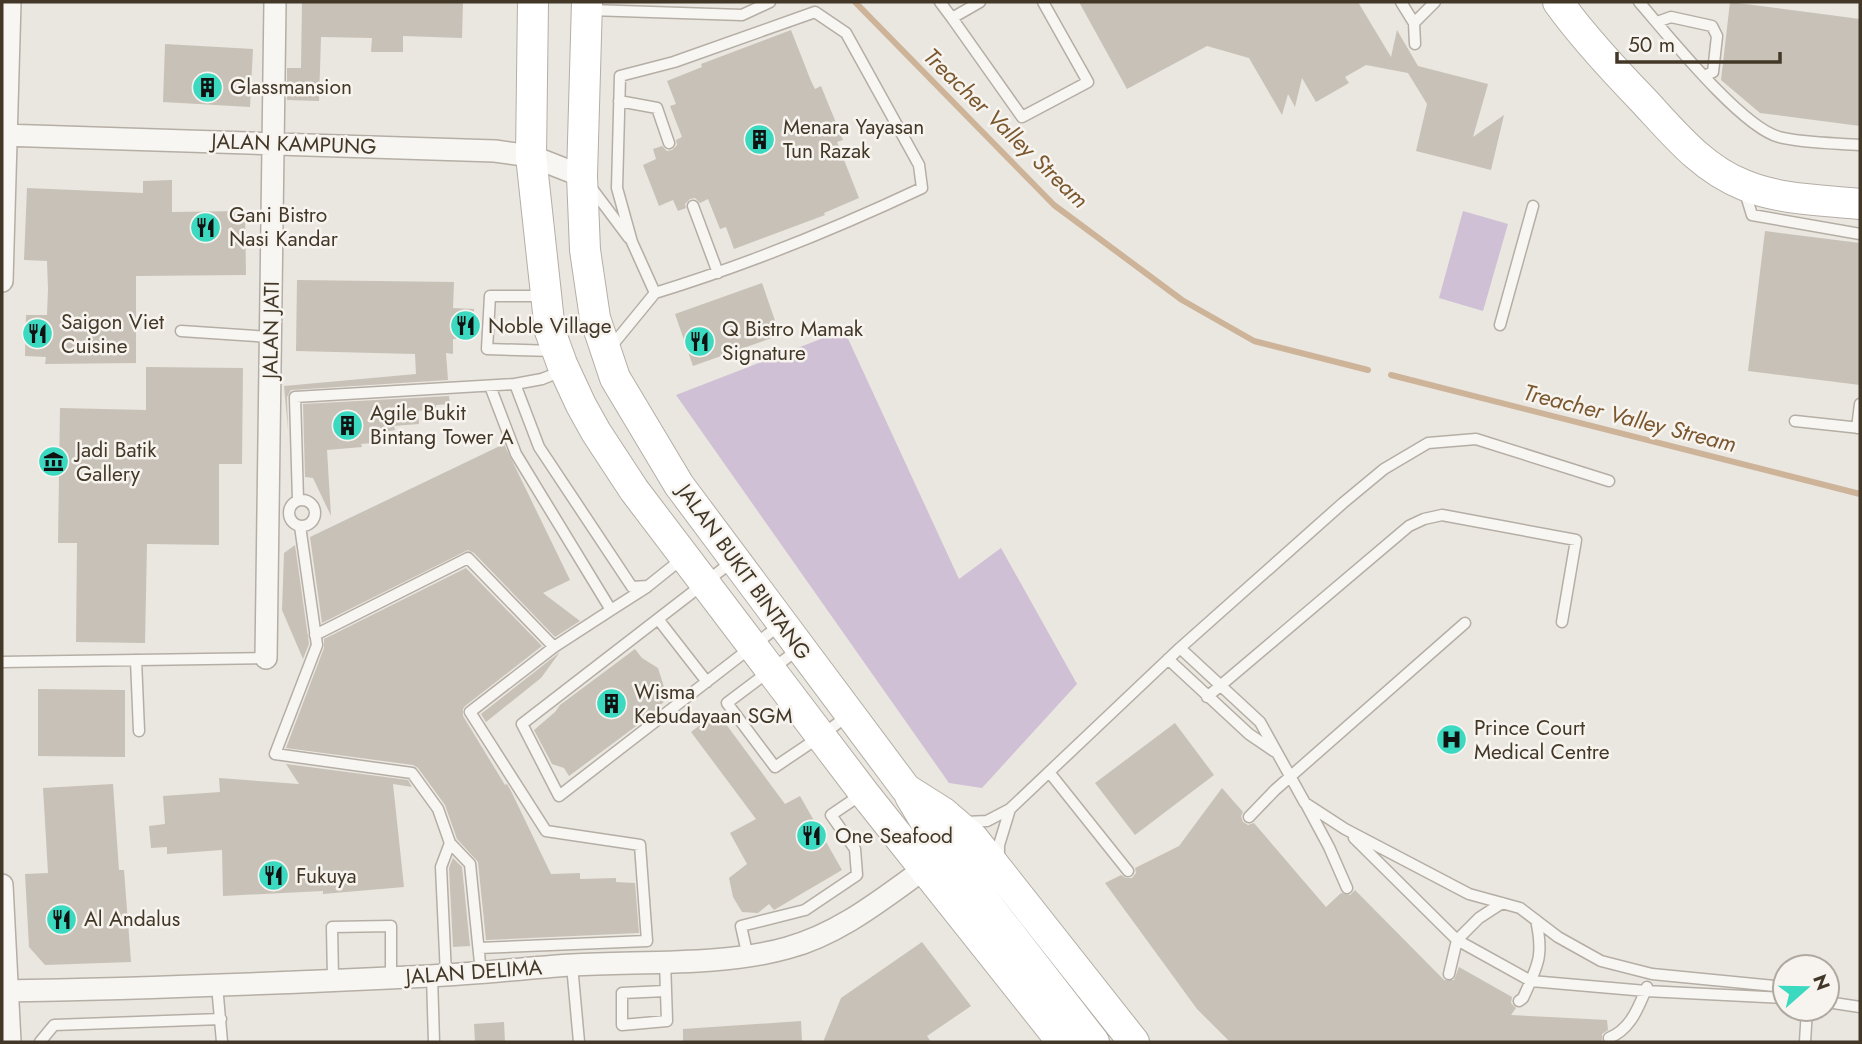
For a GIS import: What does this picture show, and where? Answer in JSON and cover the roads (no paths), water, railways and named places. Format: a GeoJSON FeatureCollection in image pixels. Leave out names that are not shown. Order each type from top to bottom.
{"type":"FeatureCollection","features":[{"type":"Feature","properties":{"kind":"main road","name":"JALAN BUKIT BINTANG"},"geometry":{"type":"LineString","coordinates":[[533,2],[531,156],[550,331],[596,432],[634,490],[864,793],[1062,1042]]}},
{"type":"Feature","properties":{"kind":"main road"},"geometry":{"type":"LineString","coordinates":[[1558,2],[1583,36],[1692,153],[1718,172],[1743,185],[1773,195],[1860,204]]}},
{"type":"Feature","properties":{"kind":"main road","name":"JALAN BUKIT BINTANG"},"geometry":{"type":"LineString","coordinates":[[587,6],[582,176],[584,250],[590,290],[606,353],[624,396],[665,463],[733,561],[906,789],[944,813],[973,838],[1135,1042]]}},
{"type":"Feature","properties":{"kind":"main road"},"geometry":{"type":"LineString","coordinates":[[906,789],[934,836],[1094,1042]]}},
{"type":"Feature","properties":{"kind":"street"},"geometry":{"type":"LineString","coordinates":[[2,281],[3,135],[10,2]]}},
{"type":"Feature","properties":{"kind":"street","name":"JALAN JATI"},"geometry":{"type":"LineString","coordinates":[[267,658],[275,2]]}},
{"type":"Feature","properties":{"kind":"street","name":"JALAN KAMPUNG"},"geometry":{"type":"LineString","coordinates":[[3,135],[495,151],[531,156],[582,176]]}},
{"type":"Feature","properties":{"kind":"street","name":"JALAN DELIMA"},"geometry":{"type":"LineString","coordinates":[[4,990],[391,978],[572,965],[748,957],[788,948],[823,936],[924,869]]}},
{"type":"Feature","properties":{"kind":"street"},"geometry":{"type":"LineString","coordinates":[[2,885],[4,990],[10,1042]]}},
{"type":"Feature","properties":{"kind":"lane"},"geometry":{"type":"LineString","coordinates":[[587,6],[629,6],[742,15],[770,2]]}},
{"type":"Feature","properties":{"kind":"lane"},"geometry":{"type":"LineString","coordinates":[[940,2],[1021,117],[1088,82],[1043,2]]}},
{"type":"Feature","properties":{"kind":"lane"},"geometry":{"type":"LineString","coordinates":[[952,19],[980,2]]}},
{"type":"Feature","properties":{"kind":"lane"},"geometry":{"type":"LineString","coordinates":[[1401,2],[1413,23],[1415,44]]}},
{"type":"Feature","properties":{"kind":"lane"},"geometry":{"type":"LineString","coordinates":[[1413,23],[1435,2]]}},
{"type":"Feature","properties":{"kind":"lane"},"geometry":{"type":"LineString","coordinates":[[1639,2],[1704,76],[1756,126],[1778,137],[1860,145]]}},
{"type":"Feature","properties":{"kind":"lane"},"geometry":{"type":"LineString","coordinates":[[606,353],[655,293],[718,273],[860,218],[922,188],[919,165],[846,33],[815,12],[674,62],[620,76],[617,188],[632,242],[655,293]]}},
{"type":"Feature","properties":{"kind":"lane"},"geometry":{"type":"LineString","coordinates":[[1657,22],[1671,18],[1712,26],[1717,36],[1713,72],[1704,76]]}},
{"type":"Feature","properties":{"kind":"lane"},"geometry":{"type":"LineString","coordinates":[[620,101],[657,108],[669,143]]}},
{"type":"Feature","properties":{"kind":"lane"},"geometry":{"type":"LineString","coordinates":[[582,176],[632,242]]}},
{"type":"Feature","properties":{"kind":"lane"},"geometry":{"type":"LineString","coordinates":[[1743,185],[1752,215],[1860,233]]}},
{"type":"Feature","properties":{"kind":"lane"},"geometry":{"type":"LineString","coordinates":[[692,205],[718,273]]}},
{"type":"Feature","properties":{"kind":"lane"},"geometry":{"type":"LineString","coordinates":[[1500,325],[1533,206]]}},
{"type":"Feature","properties":{"kind":"lane"},"geometry":{"type":"LineString","coordinates":[[546,296],[490,296],[487,349],[561,360]]}},
{"type":"Feature","properties":{"kind":"lane"},"geometry":{"type":"LineString","coordinates":[[181,331],[270,337]]}},
{"type":"Feature","properties":{"kind":"lane"},"geometry":{"type":"LineString","coordinates":[[298,500],[295,397],[515,384],[542,379],[561,360]]}},
{"type":"Feature","properties":{"kind":"lane"},"geometry":{"type":"LineString","coordinates":[[515,384],[539,447],[632,587],[648,586]]}},
{"type":"Feature","properties":{"kind":"lane"},"geometry":{"type":"LineString","coordinates":[[490,386],[516,454],[611,610]]}},
{"type":"Feature","properties":{"kind":"lane"},"geometry":{"type":"LineString","coordinates":[[1795,421],[1859,428],[1860,404]]}},
{"type":"Feature","properties":{"kind":"lane"},"geometry":{"type":"LineString","coordinates":[[944,813],[969,824],[987,821],[1010,809],[1168,659],[1343,503],[1384,469],[1428,443],[1476,439],[1609,481]]}},
{"type":"Feature","properties":{"kind":"lane"},"geometry":{"type":"LineString","coordinates":[[298,500],[306,500],[315,510],[312,522],[300,526],[292,523],[289,514],[291,506],[298,500]]}},
{"type":"Feature","properties":{"kind":"lane"},"geometry":{"type":"LineString","coordinates":[[1207,696],[1409,526],[1442,515],[1576,540],[1562,622]]}},
{"type":"Feature","properties":{"kind":"lane"},"geometry":{"type":"LineString","coordinates":[[300,526],[317,645],[275,754],[412,773],[438,808],[450,843],[470,864],[481,972]]}},
{"type":"Feature","properties":{"kind":"lane"},"geometry":{"type":"LineString","coordinates":[[479,948],[647,941],[640,845],[546,831],[470,712],[554,647],[648,586],[686,556]]}},
{"type":"Feature","properties":{"kind":"lane"},"geometry":{"type":"LineString","coordinates":[[315,635],[468,558],[554,647]]}},
{"type":"Feature","properties":{"kind":"lane"},"geometry":{"type":"LineString","coordinates":[[733,561],[522,724],[559,796],[782,624]]}},
{"type":"Feature","properties":{"kind":"lane"},"geometry":{"type":"LineString","coordinates":[[658,619],[707,682]]}},
{"type":"Feature","properties":{"kind":"lane"},"geometry":{"type":"LineString","coordinates":[[1249,817],[1291,776],[1465,624]]}},
{"type":"Feature","properties":{"kind":"lane"},"geometry":{"type":"LineString","coordinates":[[1180,648],[1260,722],[1329,847],[1347,888]]}},
{"type":"Feature","properties":{"kind":"lane"},"geometry":{"type":"LineString","coordinates":[[800,649],[727,703],[775,767],[849,714]]}},
{"type":"Feature","properties":{"kind":"lane"},"geometry":{"type":"LineString","coordinates":[[2,662],[267,658]]}},
{"type":"Feature","properties":{"kind":"lane"},"geometry":{"type":"LineString","coordinates":[[1168,659],[1249,734],[1276,752]]}},
{"type":"Feature","properties":{"kind":"lane"},"geometry":{"type":"LineString","coordinates":[[136,660],[139,731]]}},
{"type":"Feature","properties":{"kind":"lane"},"geometry":{"type":"LineString","coordinates":[[1049,772],[1128,871]]}},
{"type":"Feature","properties":{"kind":"lane"},"geometry":{"type":"LineString","coordinates":[[748,957],[741,926],[805,910],[857,875],[855,849],[831,815],[864,793]]}},
{"type":"Feature","properties":{"kind":"lane"},"geometry":{"type":"LineString","coordinates":[[1305,803],[1345,829],[1469,894],[1520,908],[1582,952],[1601,961],[1652,974],[1771,986]]}},
{"type":"Feature","properties":{"kind":"lane"},"geometry":{"type":"LineString","coordinates":[[1007,882],[998,853],[1010,809]]}},
{"type":"Feature","properties":{"kind":"lane"},"geometry":{"type":"LineString","coordinates":[[1345,829],[1457,940],[1531,981],[1771,997]]}},
{"type":"Feature","properties":{"kind":"lane"},"geometry":{"type":"LineString","coordinates":[[434,1042],[439,975],[441,867],[450,843]]}},
{"type":"Feature","properties":{"kind":"lane"},"geometry":{"type":"LineString","coordinates":[[441,867],[455,859],[470,864]]}},
{"type":"Feature","properties":{"kind":"lane"},"geometry":{"type":"LineString","coordinates":[[1449,975],[1457,940],[1479,918],[1502,902]]}},
{"type":"Feature","properties":{"kind":"lane"},"geometry":{"type":"LineString","coordinates":[[1519,1001],[1531,981],[1540,956],[1541,942],[1536,920]]}},
{"type":"Feature","properties":{"kind":"lane"},"geometry":{"type":"LineString","coordinates":[[333,979],[331,927],[391,926],[391,978]]}},
{"type":"Feature","properties":{"kind":"lane"},"geometry":{"type":"LineString","coordinates":[[665,961],[666,991],[667,1021],[622,1025],[622,993],[666,991]]}},
{"type":"Feature","properties":{"kind":"lane"},"geometry":{"type":"LineString","coordinates":[[572,965],[579,1042]]}},
{"type":"Feature","properties":{"kind":"lane"},"geometry":{"type":"LineString","coordinates":[[1609,1038],[1621,1033],[1629,1025],[1652,974]]}},
{"type":"Feature","properties":{"kind":"lane"},"geometry":{"type":"LineString","coordinates":[[217,985],[222,1042]]}},
{"type":"Feature","properties":{"kind":"lane"},"geometry":{"type":"LineString","coordinates":[[1841,1004],[1860,1007]]}},
{"type":"Feature","properties":{"kind":"lane"},"geometry":{"type":"LineString","coordinates":[[40,1042],[54,1025],[221,1019]]}},
{"type":"Feature","properties":{"kind":"lane"},"geometry":{"type":"LineString","coordinates":[[1805,1042],[1806,1023]]}},
{"type":"Feature","properties":{"kind":"waterway","name":"Treacher Valley Stream"},"geometry":{"type":"LineString","coordinates":[[855,2],[1054,205],[1182,300],[1254,341],[1368,370]]}},
{"type":"Feature","properties":{"kind":"waterway","name":"Treacher Valley Stream"},"geometry":{"type":"LineString","coordinates":[[1391,375],[1860,494]]}},
{"type":"Feature","properties":{"kind":"place","name":"Glassmansion"},"geometry":{"type":"Point","coordinates":[207,87]}},
{"type":"Feature","properties":{"kind":"place","name":"Menara Yayasan Tun Razak"},"geometry":{"type":"Point","coordinates":[760,139]}},
{"type":"Feature","properties":{"kind":"place","name":"Gani Bistro Nasi Kandar"},"geometry":{"type":"Point","coordinates":[206,227]}},
{"type":"Feature","properties":{"kind":"place","name":"Noble Village"},"geometry":{"type":"Point","coordinates":[465,326]}},
{"type":"Feature","properties":{"kind":"place","name":"Saigon Viet Cuisine"},"geometry":{"type":"Point","coordinates":[38,334]}},
{"type":"Feature","properties":{"kind":"place","name":"Q Bistro Mamak Signature"},"geometry":{"type":"Point","coordinates":[699,341]}},
{"type":"Feature","properties":{"kind":"place","name":"Agile Bukit Bintang Tower A"},"geometry":{"type":"Point","coordinates":[347,425]}},
{"type":"Feature","properties":{"kind":"place","name":"Jadi Batik Gallery"},"geometry":{"type":"Point","coordinates":[53,462]}},
{"type":"Feature","properties":{"kind":"place","name":"Wisma Kebudayaan SGM"},"geometry":{"type":"Point","coordinates":[611,704]}},
{"type":"Feature","properties":{"kind":"place","name":"Prince Court Medical Centre"},"geometry":{"type":"Point","coordinates":[1451,740]}},
{"type":"Feature","properties":{"kind":"place","name":"One Seafood"},"geometry":{"type":"Point","coordinates":[812,836]}},
{"type":"Feature","properties":{"kind":"place","name":"Fukuya"},"geometry":{"type":"Point","coordinates":[273,876]}},
{"type":"Feature","properties":{"kind":"place","name":"Al Andalus"},"geometry":{"type":"Point","coordinates":[61,919]}}]}
